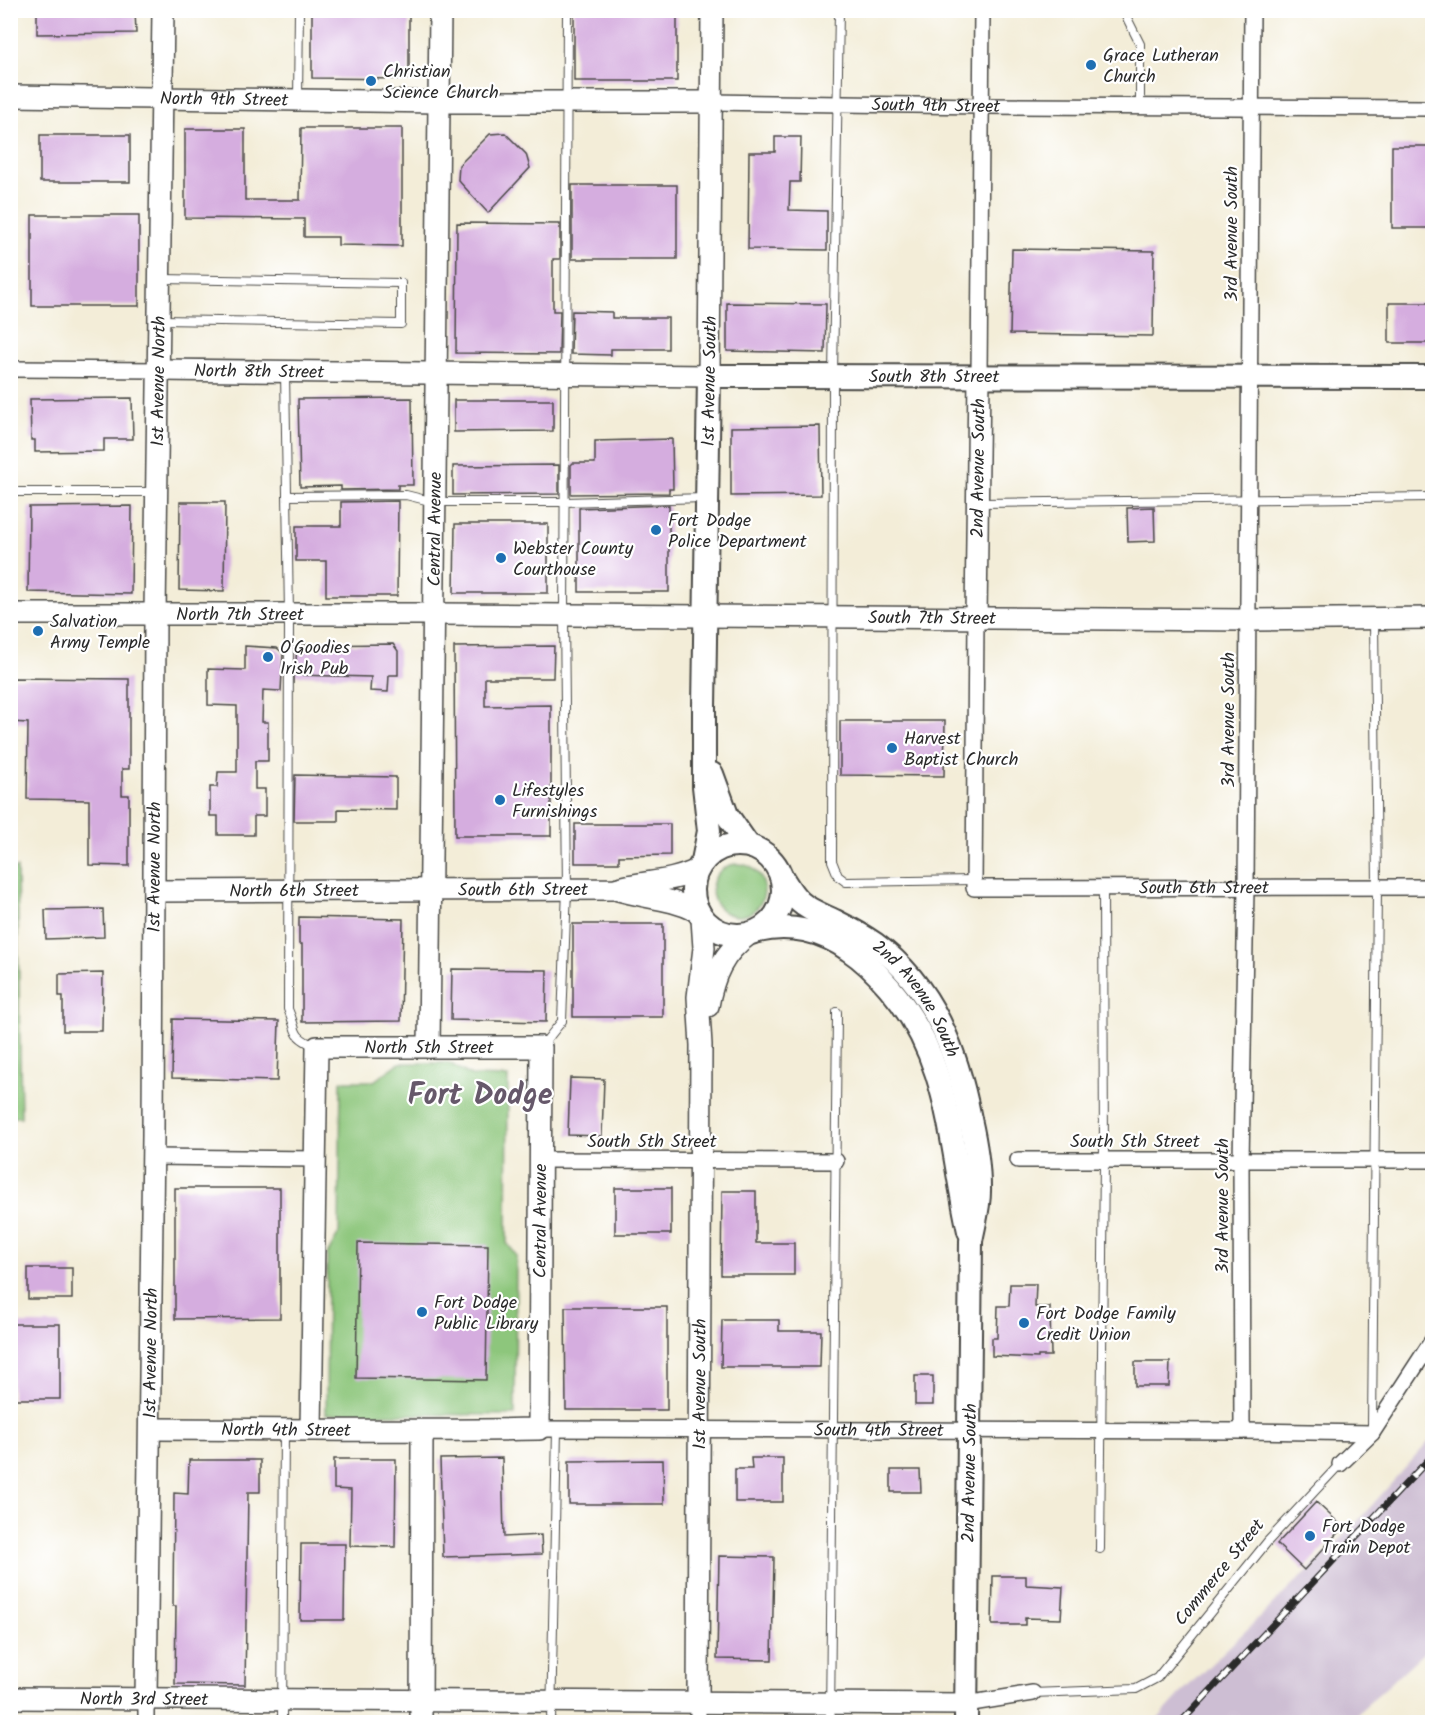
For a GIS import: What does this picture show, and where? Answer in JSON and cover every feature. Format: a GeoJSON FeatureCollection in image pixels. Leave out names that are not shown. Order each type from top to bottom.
{"type":"FeatureCollection","features":[{"type":"Feature","properties":{"kind":"main road","name":"1st Avenue North"},"geometry":{"type":"LineString","coordinates":[[146,1698],[153,1157],[155,614],[163,10]]}},
{"type":"Feature","properties":{"kind":"main road","name":"Central Avenue"},"geometry":{"type":"LineString","coordinates":[[429,1047],[440,10]]}},
{"type":"Feature","properties":{"kind":"main road","name":"1st Avenue South"},"geometry":{"type":"LineString","coordinates":[[698,1712],[701,1045],[698,998],[704,948],[700,915],[692,892],[709,831],[705,801],[705,617],[712,10]]}},
{"type":"Feature","properties":{"kind":"main road","name":"North 9th Street"},"geometry":{"type":"LineString","coordinates":[[10,96],[439,102]]}},
{"type":"Feature","properties":{"kind":"main road","name":"South 9th Street"},"geometry":{"type":"LineString","coordinates":[[439,102],[712,102]]}},
{"type":"Feature","properties":{"kind":"main road","name":"North 8th Street"},"geometry":{"type":"LineString","coordinates":[[160,370],[435,374]]}},
{"type":"Feature","properties":{"kind":"main road","name":"South 8th Street"},"geometry":{"type":"LineString","coordinates":[[435,374],[1432,377]]}},
{"type":"Feature","properties":{"kind":"main road","name":"2nd Avenue South"},"geometry":{"type":"LineString","coordinates":[[976,618],[979,376]]}},
{"type":"Feature","properties":{"kind":"main road","name":"North 7th Street"},"geometry":{"type":"LineString","coordinates":[[10,614],[434,614]]}},
{"type":"Feature","properties":{"kind":"main road","name":"South 7th Street"},"geometry":{"type":"LineString","coordinates":[[434,614],[1248,620],[1432,618]]}},
{"type":"Feature","properties":{"kind":"main road","name":"1st Avenue South"},"geometry":{"type":"LineString","coordinates":[[701,1045],[712,985],[720,964],[736,943],[772,921],[782,903],[783,885],[781,876],[771,859],[748,845],[735,828],[720,799],[705,752]]}},
{"type":"Feature","properties":{"kind":"main road"},"geometry":{"type":"LineString","coordinates":[[700,865],[720,848],[730,845],[748,845]]}},
{"type":"Feature","properties":{"kind":"main road","name":"South 6th Street"},"geometry":{"type":"LineString","coordinates":[[615,889],[635,883],[677,879],[700,865]]}},
{"type":"Feature","properties":{"kind":"main road","name":"2nd Avenue South"},"geometry":{"type":"LineString","coordinates":[[781,876],[791,893],[802,904],[876,945],[895,961],[916,984],[937,1016],[949,1043],[960,1077],[975,1143],[980,1190],[971,1241],[964,1716]]}},
{"type":"Feature","properties":{"kind":"main road","name":"North 6th Street"},"geometry":{"type":"LineString","coordinates":[[154,891],[432,889]]}},
{"type":"Feature","properties":{"kind":"main road","name":"South 6th Street"},"geometry":{"type":"LineString","coordinates":[[432,889],[615,889],[636,895],[673,900],[700,915]]}},
{"type":"Feature","properties":{"kind":"main road"},"geometry":{"type":"LineString","coordinates":[[700,915],[718,931],[728,935],[753,933]]}},
{"type":"Feature","properties":{"kind":"main road","name":"2nd Avenue South"},"geometry":{"type":"LineString","coordinates":[[753,933],[778,927],[799,929],[841,944],[866,962],[914,1021],[926,1043],[941,1084],[971,1241]]}},
{"type":"Feature","properties":{"kind":"main road"},"geometry":{"type":"LineString","coordinates":[[311,1429],[317,1047]]}},
{"type":"Feature","properties":{"kind":"main road","name":"North 5th Street"},"geometry":{"type":"LineString","coordinates":[[317,1047],[541,1047]]}},
{"type":"Feature","properties":{"kind":"main road","name":"Central Avenue"},"geometry":{"type":"LineString","coordinates":[[541,1047],[540,1160],[548,1430]]}},
{"type":"Feature","properties":{"kind":"main road","name":"North 4th Street"},"geometry":{"type":"LineString","coordinates":[[150,1430],[311,1429],[422,1432]]}},
{"type":"Feature","properties":{"kind":"main road","name":"South 4th Street"},"geometry":{"type":"LineString","coordinates":[[422,1432],[548,1430]]}},
{"type":"Feature","properties":{"kind":"main road"},"geometry":{"type":"LineString","coordinates":[[421,1712],[422,1432]]}},
{"type":"Feature","properties":{"kind":"main road","name":"North 3rd Street"},"geometry":{"type":"LineString","coordinates":[[10,1698],[282,1700],[421,1712],[698,1712],[964,1716]]}},
{"type":"Feature","properties":{"kind":"street","name":"2nd Avenue South"},"geometry":{"type":"LineString","coordinates":[[979,376],[982,10]]}},
{"type":"Feature","properties":{"kind":"street","name":"3rd Avenue South"},"geometry":{"type":"LineString","coordinates":[[1242,1431],[1241,1161],[1246,888],[1252,10]]}},
{"type":"Feature","properties":{"kind":"street","name":"South 9th Street"},"geometry":{"type":"LineString","coordinates":[[712,102],[1432,108]]}},
{"type":"Feature","properties":{"kind":"street","name":"North 8th Street"},"geometry":{"type":"LineString","coordinates":[[10,369],[160,370]]}},
{"type":"Feature","properties":{"kind":"street","name":"2nd Avenue South"},"geometry":{"type":"LineString","coordinates":[[974,884],[976,618]]}},
{"type":"Feature","properties":{"kind":"street","name":"South 6th Street"},"geometry":{"type":"LineString","coordinates":[[974,884],[1103,888],[1432,887]]}},
{"type":"Feature","properties":{"kind":"street"},"geometry":{"type":"LineString","coordinates":[[153,1157],[316,1159]]}},
{"type":"Feature","properties":{"kind":"street","name":"South 5th Street"},"geometry":{"type":"LineString","coordinates":[[540,1160],[836,1161]]}},
{"type":"Feature","properties":{"kind":"street","name":"South 5th Street"},"geometry":{"type":"LineString","coordinates":[[1018,1161],[1432,1160]]}},
{"type":"Feature","properties":{"kind":"street","name":"Commerce Street"},"geometry":{"type":"LineString","coordinates":[[1340,1464],[1372,1433],[1432,1341]]}},
{"type":"Feature","properties":{"kind":"street","name":"South 4th Street"},"geometry":{"type":"LineString","coordinates":[[548,1430],[1372,1433]]}},
{"type":"Feature","properties":{"kind":"street","name":"Commerce Street"},"geometry":{"type":"LineString","coordinates":[[964,1716],[1033,1693]]}},
{"type":"Feature","properties":{"kind":"street","name":"1st Avenue North"},"geometry":{"type":"LineString","coordinates":[[146,1698],[146,1722]]}},
{"type":"Feature","properties":{"kind":"lane"},"geometry":{"type":"LineString","coordinates":[[298,99],[299,10]]}},
{"type":"Feature","properties":{"kind":"lane"},"geometry":{"type":"LineString","coordinates":[[541,1047],[562,1021],[567,889],[564,616],[567,10]]}},
{"type":"Feature","properties":{"kind":"lane"},"geometry":{"type":"LineString","coordinates":[[839,10],[833,376],[832,861],[838,876],[846,882],[974,884]]}},
{"type":"Feature","properties":{"kind":"lane"},"geometry":{"type":"LineString","coordinates":[[1123,10],[1140,44],[1140,107]]}},
{"type":"Feature","properties":{"kind":"lane"},"geometry":{"type":"LineString","coordinates":[[160,279],[401,284],[401,324],[160,320]]}},
{"type":"Feature","properties":{"kind":"lane"},"geometry":{"type":"LineString","coordinates":[[285,372],[289,614],[288,1009],[299,1038],[317,1047]]}},
{"type":"Feature","properties":{"kind":"lane"},"geometry":{"type":"LineString","coordinates":[[10,492],[157,492]]}},
{"type":"Feature","properties":{"kind":"lane"},"geometry":{"type":"LineString","coordinates":[[287,496],[406,495],[434,502],[565,502],[706,498]]}},
{"type":"Feature","properties":{"kind":"lane"},"geometry":{"type":"LineString","coordinates":[[977,503],[1432,497]]}},
{"type":"Feature","properties":{"kind":"lane"},"geometry":{"type":"LineString","coordinates":[[1372,1433],[1377,887],[1374,619]]}},
{"type":"Feature","properties":{"kind":"lane"},"geometry":{"type":"LineString","coordinates":[[1100,1549],[1104,1160],[1103,888]]}},
{"type":"Feature","properties":{"kind":"lane"},"geometry":{"type":"LineString","coordinates":[[830,1713],[837,1012]]}},
{"type":"Feature","properties":{"kind":"lane"},"geometry":{"type":"LineString","coordinates":[[282,1722],[285,1429]]}},
{"type":"Feature","properties":{"kind":"lane"},"geometry":{"type":"LineString","coordinates":[[548,1430],[551,1712]]}},
{"type":"Feature","properties":{"kind":"lane","name":"Commerce Street"},"geometry":{"type":"LineString","coordinates":[[1033,1693],[1136,1689],[1157,1677],[1268,1541],[1340,1464]]}},
{"type":"Feature","properties":{"kind":"shaded area"},"geometry":{"type":"Polygon","coordinates":[[[1432,1438],[1432,1645],[1348,1722],[1155,1722],[1182,1692],[1347,1533],[1432,1438]]]}},
{"type":"Feature","properties":{"kind":"green space"},"geometry":{"type":"Polygon","coordinates":[[[738,864],[752,868],[760,876],[764,890],[760,904],[752,912],[738,916],[724,912],[716,904],[712,890],[716,876],[724,868],[738,864]]]}},
{"type":"Feature","properties":{"kind":"green space"},"geometry":{"type":"Polygon","coordinates":[[[17,868],[21,1117],[11,1117],[10,869],[17,868]]]}},
{"type":"Feature","properties":{"kind":"green space"},"geometry":{"type":"Polygon","coordinates":[[[399,1063],[449,1063],[471,1076],[508,1077],[507,1243],[516,1255],[515,1415],[326,1414],[327,1255],[339,1233],[341,1081],[374,1081],[399,1063]]]}},
{"type":"Feature","properties":{"kind":"building"},"geometry":{"type":"Polygon","coordinates":[[[37,10],[135,10],[136,33],[37,34],[37,10]]]}},
{"type":"Feature","properties":{"kind":"building"},"geometry":{"type":"Polygon","coordinates":[[[312,10],[409,10],[409,79],[312,78],[312,10]]]}},
{"type":"Feature","properties":{"kind":"building"},"geometry":{"type":"Polygon","coordinates":[[[574,10],[677,10],[677,81],[574,81],[574,10]]]}},
{"type":"Feature","properties":{"kind":"building"},"geometry":{"type":"Polygon","coordinates":[[[301,128],[402,128],[402,246],[338,245],[338,237],[304,237],[304,219],[185,218],[185,129],[245,129],[245,200],[300,200],[301,128]]]}},
{"type":"Feature","properties":{"kind":"building"},"geometry":{"type":"Polygon","coordinates":[[[505,133],[526,154],[530,168],[488,213],[458,180],[459,165],[490,134],[505,133]]]}},
{"type":"Feature","properties":{"kind":"building"},"geometry":{"type":"Polygon","coordinates":[[[40,135],[130,135],[130,182],[40,182],[40,135]]]}},
{"type":"Feature","properties":{"kind":"building"},"geometry":{"type":"Polygon","coordinates":[[[775,137],[801,137],[800,182],[790,182],[789,210],[827,211],[827,250],[748,249],[749,152],[775,152],[775,137]]]}},
{"type":"Feature","properties":{"kind":"building"},"geometry":{"type":"Polygon","coordinates":[[[1392,146],[1432,146],[1432,228],[1392,228],[1392,146]]]}},
{"type":"Feature","properties":{"kind":"building"},"geometry":{"type":"Polygon","coordinates":[[[572,185],[677,185],[677,259],[572,259],[572,185]]]}},
{"type":"Feature","properties":{"kind":"building"},"geometry":{"type":"Polygon","coordinates":[[[32,215],[139,215],[139,306],[32,306],[32,215]]]}},
{"type":"Feature","properties":{"kind":"building"},"geometry":{"type":"Polygon","coordinates":[[[457,223],[560,224],[560,259],[553,259],[553,311],[560,311],[559,354],[456,353],[457,223]]]}},
{"type":"Feature","properties":{"kind":"building"},"geometry":{"type":"Polygon","coordinates":[[[1012,249],[1154,251],[1153,336],[1010,334],[1012,249]]]}},
{"type":"Feature","properties":{"kind":"building"},"geometry":{"type":"Polygon","coordinates":[[[727,303],[826,304],[825,353],[727,351],[727,303]]]}},
{"type":"Feature","properties":{"kind":"building"},"geometry":{"type":"Polygon","coordinates":[[[1389,303],[1432,303],[1432,343],[1389,343],[1389,303]]]}},
{"type":"Feature","properties":{"kind":"building"},"geometry":{"type":"Polygon","coordinates":[[[572,311],[612,312],[612,318],[668,318],[668,349],[611,349],[611,355],[571,354],[572,311]]]}},
{"type":"Feature","properties":{"kind":"building"},"geometry":{"type":"Polygon","coordinates":[[[132,398],[133,439],[104,439],[104,451],[35,452],[35,440],[31,440],[30,399],[132,398]]]}},
{"type":"Feature","properties":{"kind":"building"},"geometry":{"type":"Polygon","coordinates":[[[412,398],[413,485],[398,485],[398,489],[341,490],[341,486],[300,487],[298,399],[412,398]]]}},
{"type":"Feature","properties":{"kind":"building"},"geometry":{"type":"Polygon","coordinates":[[[454,400],[553,400],[553,431],[454,432],[454,400]]]}},
{"type":"Feature","properties":{"kind":"building"},"geometry":{"type":"Polygon","coordinates":[[[820,426],[821,495],[731,496],[731,427],[820,426]]]}},
{"type":"Feature","properties":{"kind":"building"},"geometry":{"type":"Polygon","coordinates":[[[672,439],[673,489],[669,489],[669,493],[571,494],[571,465],[573,463],[595,463],[595,441],[672,439]]]}},
{"type":"Feature","properties":{"kind":"building"},"geometry":{"type":"Polygon","coordinates":[[[559,465],[559,494],[453,495],[453,466],[559,465]]]}},
{"type":"Feature","properties":{"kind":"building"},"geometry":{"type":"Polygon","coordinates":[[[398,501],[397,596],[326,596],[326,561],[296,561],[296,526],[341,526],[341,502],[398,501]]]}},
{"type":"Feature","properties":{"kind":"building"},"geometry":{"type":"Polygon","coordinates":[[[180,502],[225,502],[224,591],[179,590],[180,502]]]}},
{"type":"Feature","properties":{"kind":"building"},"geometry":{"type":"Polygon","coordinates":[[[669,505],[669,592],[579,592],[579,508],[669,505]]]}},
{"type":"Feature","properties":{"kind":"building"},"geometry":{"type":"Polygon","coordinates":[[[132,506],[131,594],[28,592],[29,507],[132,506]]]}},
{"type":"Feature","properties":{"kind":"building"},"geometry":{"type":"Polygon","coordinates":[[[1154,507],[1155,541],[1128,542],[1127,508],[1154,507]]]}},
{"type":"Feature","properties":{"kind":"building","name":"Webster County Courthouse"},"geometry":{"type":"Polygon","coordinates":[[[455,524],[548,524],[548,593],[454,593],[455,524]]]}},
{"type":"Feature","properties":{"kind":"building"},"geometry":{"type":"Polygon","coordinates":[[[393,644],[398,651],[398,675],[389,675],[388,692],[370,691],[371,677],[295,675],[297,645],[393,644]]]}},
{"type":"Feature","properties":{"kind":"building"},"geometry":{"type":"Polygon","coordinates":[[[245,646],[277,648],[283,653],[281,691],[263,690],[262,722],[268,722],[268,761],[255,761],[255,789],[265,789],[265,816],[254,816],[254,835],[218,835],[218,816],[210,816],[210,787],[217,787],[218,772],[237,772],[237,706],[208,705],[208,669],[245,670],[245,646]]]}},
{"type":"Feature","properties":{"kind":"building"},"geometry":{"type":"Polygon","coordinates":[[[554,646],[553,678],[485,678],[485,706],[551,705],[551,836],[455,836],[454,647],[554,646]]]}},
{"type":"Feature","properties":{"kind":"building"},"geometry":{"type":"Polygon","coordinates":[[[10,678],[129,679],[129,769],[122,769],[122,795],[129,795],[129,866],[89,865],[89,800],[27,799],[28,723],[10,722],[10,678]]]}},
{"type":"Feature","properties":{"kind":"building","name":"Harvest Baptist Church"},"geometry":{"type":"Polygon","coordinates":[[[840,721],[945,721],[944,776],[840,775],[840,721]]]}},
{"type":"Feature","properties":{"kind":"building"},"geometry":{"type":"Polygon","coordinates":[[[295,775],[396,777],[396,810],[338,809],[338,821],[294,821],[295,775]]]}},
{"type":"Feature","properties":{"kind":"building"},"geometry":{"type":"Polygon","coordinates":[[[575,824],[670,824],[670,855],[619,856],[619,863],[575,863],[575,824]]]}},
{"type":"Feature","properties":{"kind":"building"},"geometry":{"type":"Polygon","coordinates":[[[103,909],[104,937],[46,939],[45,910],[103,909]]]}},
{"type":"Feature","properties":{"kind":"building"},"geometry":{"type":"Polygon","coordinates":[[[299,917],[403,919],[401,1021],[302,1022],[302,944],[299,944],[299,917]]]}},
{"type":"Feature","properties":{"kind":"building"},"geometry":{"type":"Polygon","coordinates":[[[573,924],[663,924],[663,1017],[573,1017],[573,924]]]}},
{"type":"Feature","properties":{"kind":"building"},"geometry":{"type":"Polygon","coordinates":[[[452,969],[547,970],[546,1022],[451,1020],[452,969]]]}},
{"type":"Feature","properties":{"kind":"building"},"geometry":{"type":"Polygon","coordinates":[[[103,973],[102,1031],[63,1031],[63,996],[59,996],[59,974],[103,973]]]}},
{"type":"Feature","properties":{"kind":"building"},"geometry":{"type":"Polygon","coordinates":[[[173,1019],[279,1021],[277,1081],[172,1078],[173,1019]]]}},
{"type":"Feature","properties":{"kind":"building"},"geometry":{"type":"Polygon","coordinates":[[[570,1078],[604,1079],[602,1136],[568,1135],[570,1078]]]}},
{"type":"Feature","properties":{"kind":"building"},"geometry":{"type":"Polygon","coordinates":[[[175,1188],[280,1188],[280,1318],[175,1319],[175,1188]]]}},
{"type":"Feature","properties":{"kind":"building"},"geometry":{"type":"Polygon","coordinates":[[[615,1188],[671,1188],[671,1234],[615,1234],[615,1188]]]}},
{"type":"Feature","properties":{"kind":"building"},"geometry":{"type":"Polygon","coordinates":[[[722,1191],[756,1191],[756,1243],[794,1243],[794,1275],[721,1275],[722,1191]]]}},
{"type":"Feature","properties":{"kind":"building","name":"Fort Dodge Public Library"},"geometry":{"type":"Polygon","coordinates":[[[358,1243],[488,1245],[486,1380],[356,1378],[358,1243]]]}},
{"type":"Feature","properties":{"kind":"building"},"geometry":{"type":"Polygon","coordinates":[[[28,1268],[72,1268],[72,1299],[28,1299],[28,1268]]]}},
{"type":"Feature","properties":{"kind":"building","name":"Fort Dodge Family Credit Union"},"geometry":{"type":"Polygon","coordinates":[[[1010,1284],[1036,1284],[1035,1307],[1050,1307],[1051,1356],[1038,1356],[1038,1358],[992,1356],[992,1338],[997,1338],[998,1306],[1009,1306],[1010,1284]]]}},
{"type":"Feature","properties":{"kind":"building"},"geometry":{"type":"Polygon","coordinates":[[[565,1307],[667,1307],[667,1410],[566,1410],[565,1307]]]}},
{"type":"Feature","properties":{"kind":"building"},"geometry":{"type":"Polygon","coordinates":[[[722,1320],[779,1320],[779,1331],[821,1331],[820,1367],[721,1367],[722,1320]]]}},
{"type":"Feature","properties":{"kind":"building"},"geometry":{"type":"Polygon","coordinates":[[[12,1324],[60,1324],[60,1399],[12,1399],[12,1324]]]}},
{"type":"Feature","properties":{"kind":"building"},"geometry":{"type":"Polygon","coordinates":[[[1135,1362],[1170,1362],[1169,1386],[1135,1386],[1135,1362]]]}},
{"type":"Feature","properties":{"kind":"building"},"geometry":{"type":"Polygon","coordinates":[[[915,1376],[933,1376],[933,1405],[915,1405],[915,1376]]]}},
{"type":"Feature","properties":{"kind":"building"},"geometry":{"type":"Polygon","coordinates":[[[502,1458],[504,1537],[541,1535],[542,1554],[443,1557],[440,1459],[502,1458]]]}},
{"type":"Feature","properties":{"kind":"building"},"geometry":{"type":"Polygon","coordinates":[[[751,1458],[783,1458],[783,1502],[735,1502],[735,1469],[752,1469],[751,1458]]]}},
{"type":"Feature","properties":{"kind":"building"},"geometry":{"type":"Polygon","coordinates":[[[334,1459],[396,1459],[395,1547],[350,1546],[351,1490],[334,1489],[334,1459]]]}},
{"type":"Feature","properties":{"kind":"building"},"geometry":{"type":"Polygon","coordinates":[[[189,1460],[260,1460],[260,1492],[248,1492],[245,1685],[175,1684],[174,1493],[188,1494],[189,1460]]]}},
{"type":"Feature","properties":{"kind":"building"},"geometry":{"type":"Polygon","coordinates":[[[663,1460],[664,1504],[569,1504],[569,1461],[663,1460]]]}},
{"type":"Feature","properties":{"kind":"building"},"geometry":{"type":"Polygon","coordinates":[[[891,1470],[920,1470],[921,1492],[891,1492],[891,1470]]]}},
{"type":"Feature","properties":{"kind":"building","name":"Fort Dodge Train Depot"},"geometry":{"type":"Polygon","coordinates":[[[1316,1502],[1343,1527],[1304,1570],[1277,1544],[1316,1502]]]}},
{"type":"Feature","properties":{"kind":"building"},"geometry":{"type":"Polygon","coordinates":[[[301,1544],[345,1544],[344,1620],[300,1620],[301,1544]]]}},
{"type":"Feature","properties":{"kind":"building"},"geometry":{"type":"Polygon","coordinates":[[[719,1556],[774,1557],[772,1660],[717,1659],[719,1556]]]}},
{"type":"Feature","properties":{"kind":"building"},"geometry":{"type":"Polygon","coordinates":[[[993,1576],[1026,1576],[1026,1585],[1063,1587],[1061,1619],[1025,1618],[1025,1625],[992,1625],[993,1576]]]}},
{"type":"Feature","properties":{"kind":"railway"},"geometry":{"type":"LineString","coordinates":[[1181,1722],[1432,1456]]}},
{"type":"Feature","properties":{"kind":"place","name":"Grace Lutheran Church"},"geometry":{"type":"Point","coordinates":[1091,65]}},
{"type":"Feature","properties":{"kind":"place","name":"Christian Science Church"},"geometry":{"type":"Point","coordinates":[371,81]}},
{"type":"Feature","properties":{"kind":"place","name":"Fort Dodge Police Department"},"geometry":{"type":"Point","coordinates":[656,530]}},
{"type":"Feature","properties":{"kind":"place","name":"Webster County Courthouse"},"geometry":{"type":"Point","coordinates":[501,558]}},
{"type":"Feature","properties":{"kind":"place","name":"Salvation Army Temple"},"geometry":{"type":"Point","coordinates":[38,631]}},
{"type":"Feature","properties":{"kind":"place","name":"O'Goodies Irish Pub"},"geometry":{"type":"Point","coordinates":[268,657]}},
{"type":"Feature","properties":{"kind":"place","name":"Harvest Baptist Church"},"geometry":{"type":"Point","coordinates":[892,748]}},
{"type":"Feature","properties":{"kind":"place","name":"Lifestyles Furnishings"},"geometry":{"type":"Point","coordinates":[500,800]}},
{"type":"Feature","properties":{"kind":"place","name":"Fort Dodge Public Library"},"geometry":{"type":"Point","coordinates":[422,1312]}},
{"type":"Feature","properties":{"kind":"place","name":"Fort Dodge Family Credit Union"},"geometry":{"type":"Point","coordinates":[1024,1323]}},
{"type":"Feature","properties":{"kind":"place","name":"Fort Dodge Train Depot"},"geometry":{"type":"Point","coordinates":[1310,1536]}},
{"type":"Feature","properties":{"kind":"district","name":"Fort Dodge"},"geometry":{"type":"Point","coordinates":[480,1094]}}]}
